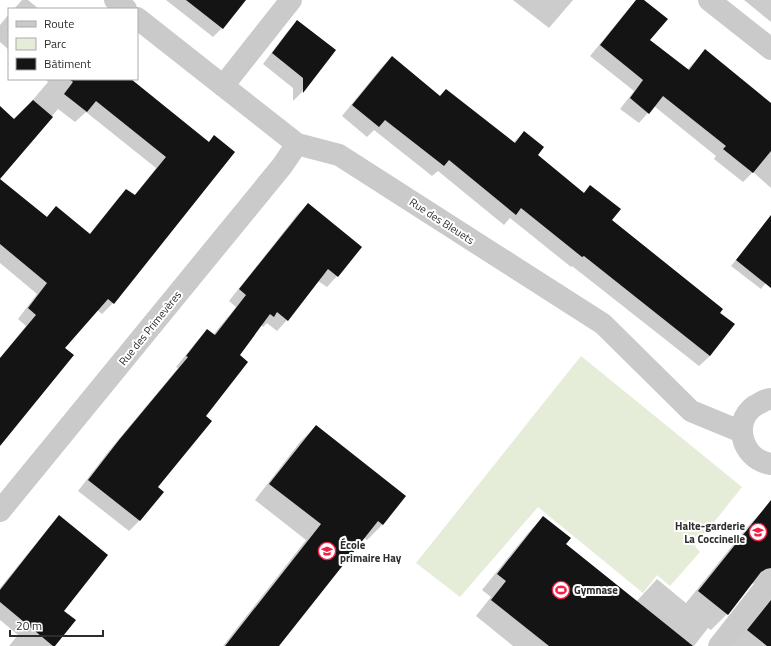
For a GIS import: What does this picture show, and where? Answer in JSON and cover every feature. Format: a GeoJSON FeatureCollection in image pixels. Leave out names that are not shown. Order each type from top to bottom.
{"type":"FeatureCollection","features":[{"type":"Feature","properties":{"kind":"street"},"geometry":{"type":"LineString","coordinates":[[115,0],[125,8]]}},
{"type":"Feature","properties":{"kind":"street"},"geometry":{"type":"LineString","coordinates":[[223,86],[292,0]]}},
{"type":"Feature","properties":{"kind":"street"},"geometry":{"type":"LineString","coordinates":[[709,0],[771,49]]}},
{"type":"Feature","properties":{"kind":"street","name":"Rue des Bleuets"},"geometry":{"type":"LineString","coordinates":[[138,19],[297,144],[339,155],[603,324],[690,410],[742,432]]}},
{"type":"Feature","properties":{"kind":"street","name":"Rue des Primevères"},"geometry":{"type":"LineString","coordinates":[[0,511],[272,179],[297,144]]}},
{"type":"Feature","properties":{"kind":"street"},"geometry":{"type":"LineString","coordinates":[[770,394],[748,412],[744,421],[742,432],[743,442],[748,451],[759,461],[771,464]]}},
{"type":"Feature","properties":{"kind":"street"},"geometry":{"type":"LineString","coordinates":[[719,646],[771,580]]}},
{"type":"Feature","properties":{"kind":"green space"},"geometry":{"type":"Polygon","coordinates":[[[581,356],[742,487],[695,546],[700,552],[670,586],[657,575],[643,593],[538,507],[460,597],[416,563],[581,356]]]}},
{"type":"Feature","properties":{"kind":"building"},"geometry":{"type":"Polygon","coordinates":[[[186,0],[246,0],[223,29],[186,0]]]}},
{"type":"Feature","properties":{"kind":"building"},"geometry":{"type":"Polygon","coordinates":[[[636,0],[644,0],[668,19],[650,40],[689,70],[705,49],[771,103],[771,151],[753,173],[723,149],[726,146],[663,96],[649,114],[630,98],[643,80],[600,45],[636,0]]]}},
{"type":"Feature","properties":{"kind":"building"},"geometry":{"type":"Polygon","coordinates":[[[297,20],[336,50],[303,93],[303,78],[272,53],[297,20]]]}},
{"type":"Feature","properties":{"kind":"building"},"geometry":{"type":"Polygon","coordinates":[[[392,56],[440,96],[446,89],[515,143],[524,131],[544,147],[538,155],[584,193],[590,185],[621,209],[612,220],[723,309],[720,313],[735,324],[710,356],[521,208],[516,215],[449,160],[444,166],[385,120],[379,127],[352,105],[392,56]]]}},
{"type":"Feature","properties":{"kind":"building"},"geometry":{"type":"Polygon","coordinates":[[[70,80],[132,80],[209,142],[214,135],[235,152],[114,304],[108,299],[65,348],[74,355],[0,446],[0,358],[36,315],[28,308],[47,283],[0,244],[0,179],[47,217],[56,206],[90,234],[126,189],[135,195],[166,157],[96,101],[87,112],[64,94],[73,82],[70,80]]]}},
{"type":"Feature","properties":{"kind":"building"},"geometry":{"type":"Polygon","coordinates":[[[33,100],[53,117],[0,179],[0,106],[14,119],[33,100]]]}},
{"type":"Feature","properties":{"kind":"building"},"geometry":{"type":"Polygon","coordinates":[[[308,203],[362,247],[338,277],[328,269],[288,321],[277,312],[274,317],[270,314],[240,355],[248,362],[206,416],[212,421],[158,487],[164,492],[140,521],[88,480],[188,357],[186,356],[207,329],[215,335],[246,295],[239,289],[308,203]]]}},
{"type":"Feature","properties":{"kind":"building"},"geometry":{"type":"Polygon","coordinates":[[[771,215],[771,288],[736,260],[771,215]]]}},
{"type":"Feature","properties":{"kind":"building","name":"École primaire Hay"},"geometry":{"type":"Polygon","coordinates":[[[316,425],[406,496],[383,525],[378,521],[279,646],[225,646],[321,524],[269,484],[316,425]]]}},
{"type":"Feature","properties":{"kind":"building"},"geometry":{"type":"Polygon","coordinates":[[[771,500],[771,568],[761,572],[728,615],[698,591],[771,500]]]}},
{"type":"Feature","properties":{"kind":"building"},"geometry":{"type":"Polygon","coordinates":[[[59,515],[108,555],[64,611],[76,620],[55,646],[53,646],[0,602],[0,590],[59,515]]]}},
{"type":"Feature","properties":{"kind":"building","name":"Gymnase"},"geometry":{"type":"Polygon","coordinates":[[[543,516],[571,538],[566,544],[693,646],[549,646],[491,600],[506,581],[497,574],[543,516]]]}},
{"type":"Feature","properties":{"kind":"building"},"geometry":{"type":"Polygon","coordinates":[[[771,600],[771,646],[767,646],[747,630],[771,600]]]}},
{"type":"Feature","properties":{"kind":"place","name":"Halte-garderie La Coccinelle"},"geometry":{"type":"Point","coordinates":[758,532]}},
{"type":"Feature","properties":{"kind":"place","name":"École primaire Hay"},"geometry":{"type":"Point","coordinates":[327,551]}},
{"type":"Feature","properties":{"kind":"place","name":"Gymnase"},"geometry":{"type":"Point","coordinates":[561,590]}}]}
